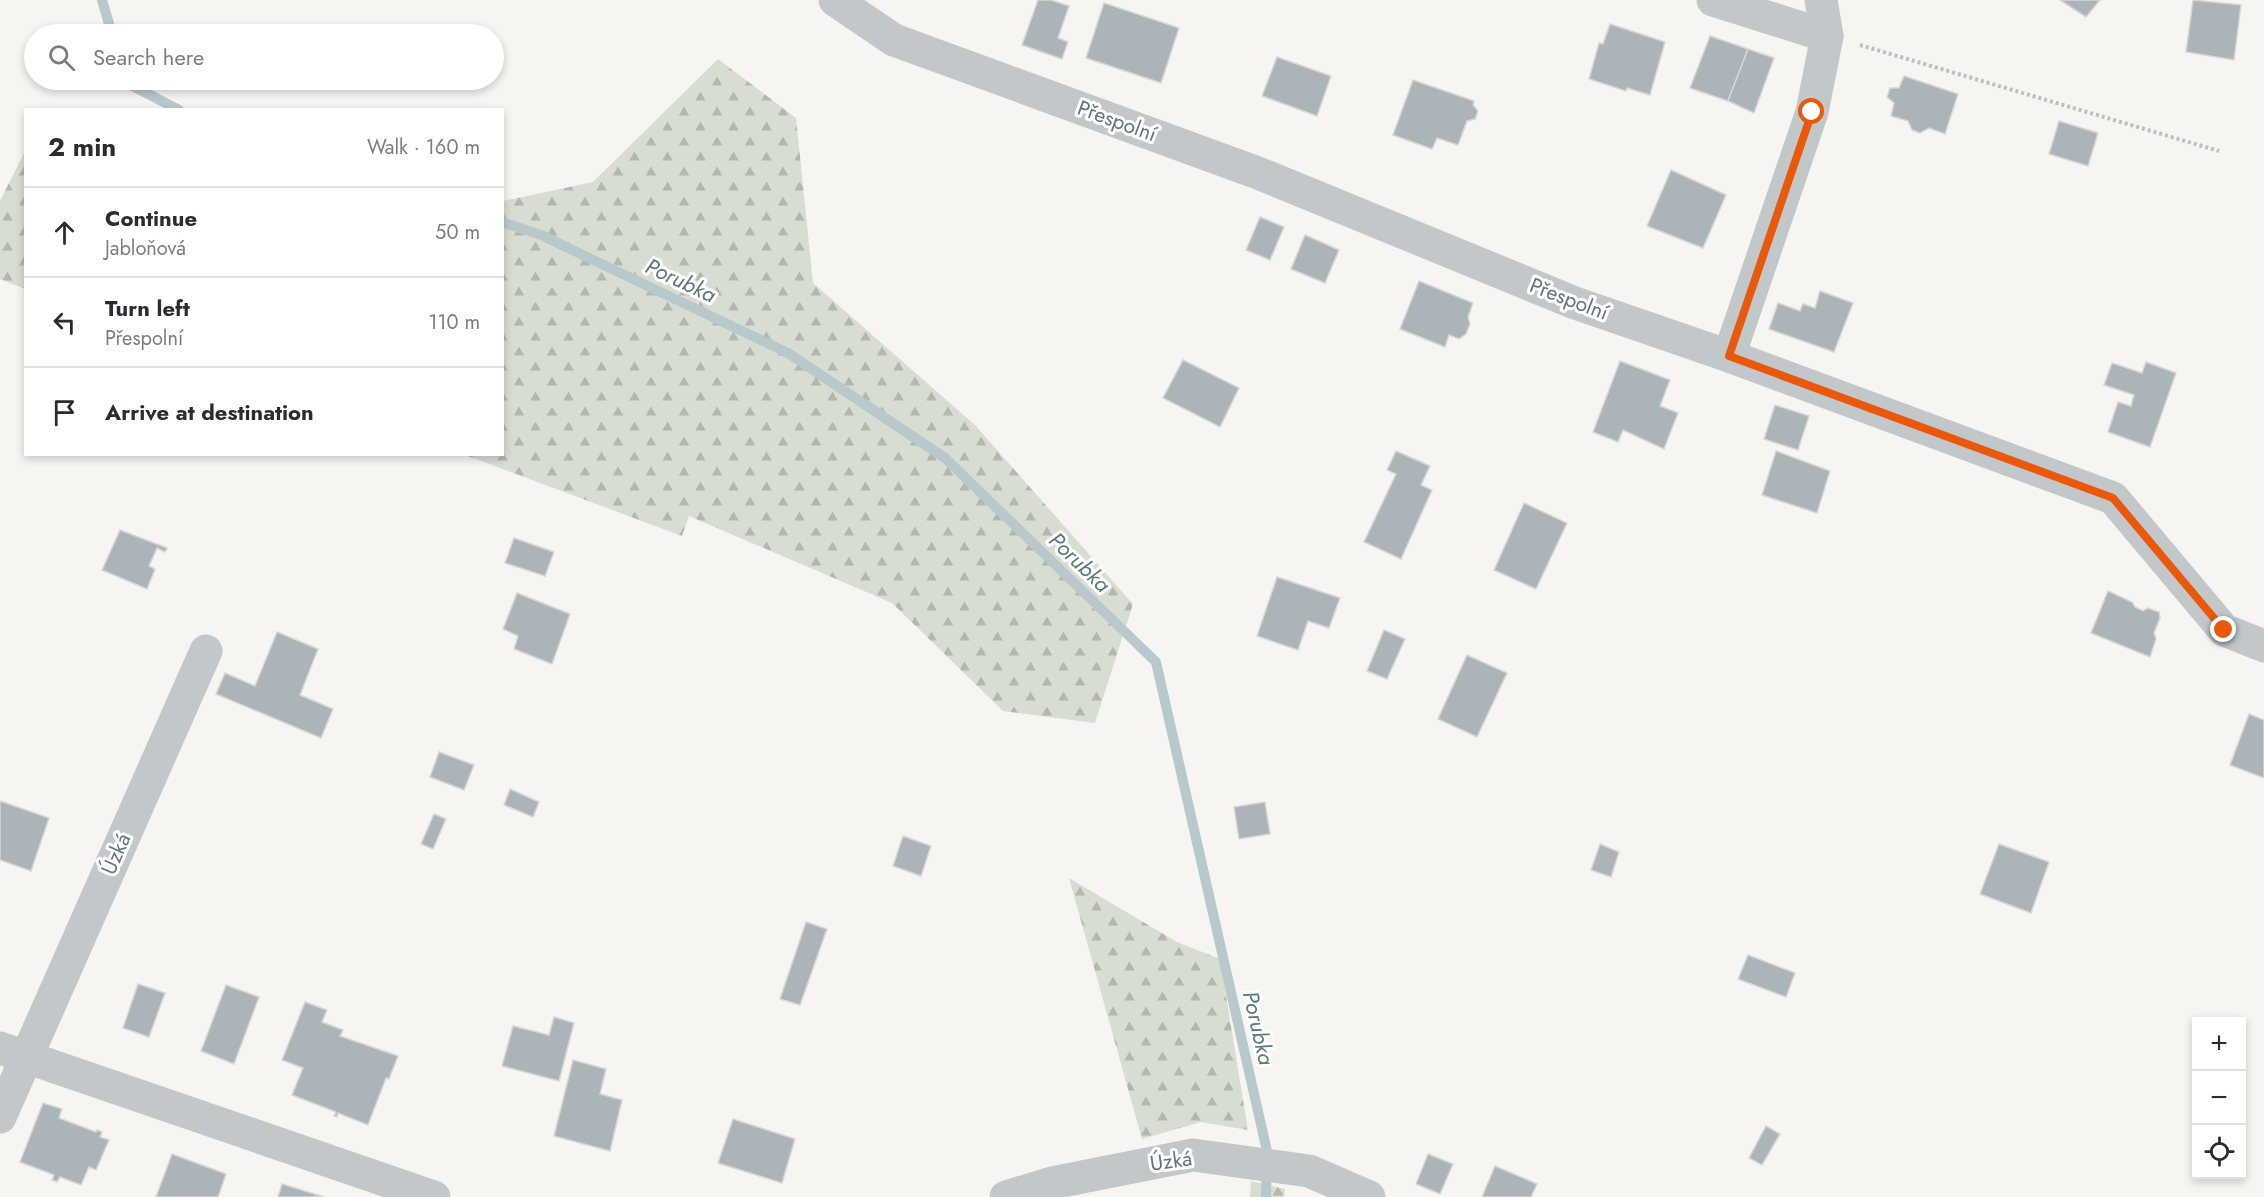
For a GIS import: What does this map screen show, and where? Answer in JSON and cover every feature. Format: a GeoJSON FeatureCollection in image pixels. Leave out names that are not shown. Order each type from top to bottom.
{"type":"FeatureCollection","features":[{"type":"Feature","properties":{"kind":"street","name":"Přespolní"},"geometry":{"type":"LineString","coordinates":[[835,0],[894,40],[1248,170],[1575,303],[1729,356],[2113,498],[2224,630],[2264,646]]}},
{"type":"Feature","properties":{"kind":"street"},"geometry":{"type":"LineString","coordinates":[[1713,0],[1827,36]]}},
{"type":"Feature","properties":{"kind":"street"},"geometry":{"type":"LineString","coordinates":[[1729,356],[1812,112],[1827,36],[1821,0]]}},
{"type":"Feature","properties":{"kind":"street","name":"Úzká"},"geometry":{"type":"LineString","coordinates":[[0,1117],[13,1053],[206,651]]}},
{"type":"Feature","properties":{"kind":"street"},"geometry":{"type":"LineString","coordinates":[[13,1053],[434,1197]]}},
{"type":"Feature","properties":{"kind":"street","name":"Úzká"},"geometry":{"type":"LineString","coordinates":[[1006,1197],[1052,1183],[1193,1155],[1309,1171],[1369,1197]]}},
{"type":"Feature","properties":{"kind":"path"},"geometry":{"type":"LineString","coordinates":[[1827,36],[2219,151]]}},
{"type":"Feature","properties":{"kind":"green space"},"geometry":{"type":"Polygon","coordinates":[[[718,59],[796,118],[813,283],[975,425],[1133,604],[1095,723],[1003,711],[892,603],[689,516],[682,536],[468,456],[504,456],[504,201],[593,182],[718,59]]]}},
{"type":"Feature","properties":{"kind":"green space"},"geometry":{"type":"Polygon","coordinates":[[[24,153],[24,288],[0,279],[0,201],[24,153]]]}},
{"type":"Feature","properties":{"kind":"green space"},"geometry":{"type":"Polygon","coordinates":[[[1069,878],[1177,942],[1220,959],[1248,1130],[1201,1122],[1142,1139],[1069,878]]]}},
{"type":"Feature","properties":{"kind":"green space"},"geometry":{"type":"Polygon","coordinates":[[[1251,1181],[1285,1189],[1284,1197],[1250,1197],[1251,1181]]]}},
{"type":"Feature","properties":{"kind":"building"},"geometry":{"type":"Polygon","coordinates":[[[1038,0],[1051,0],[1069,6],[1058,38],[1068,42],[1062,59],[1022,45],[1038,0]]]}},
{"type":"Feature","properties":{"kind":"building"},"geometry":{"type":"Polygon","coordinates":[[[2060,0],[2100,0],[2086,17],[2060,0]]]}},
{"type":"Feature","properties":{"kind":"building"},"geometry":{"type":"Polygon","coordinates":[[[2193,0],[2241,5],[2234,60],[2186,52],[2193,0]]]}},
{"type":"Feature","properties":{"kind":"building"},"geometry":{"type":"Polygon","coordinates":[[[1104,3],[1179,28],[1161,83],[1086,58],[1104,3]]]}},
{"type":"Feature","properties":{"kind":"building"},"geometry":{"type":"Polygon","coordinates":[[[1610,24],[1665,42],[1650,95],[1627,88],[1626,91],[1589,79],[1599,43],[1603,44],[1610,24]]]}},
{"type":"Feature","properties":{"kind":"building"},"geometry":{"type":"Polygon","coordinates":[[[1710,36],[1748,49],[1728,101],[1690,88],[1710,36]]]}},
{"type":"Feature","properties":{"kind":"building"},"geometry":{"type":"Polygon","coordinates":[[[1748,49],[1774,58],[1754,113],[1728,101],[1748,49]]]}},
{"type":"Feature","properties":{"kind":"building"},"geometry":{"type":"Polygon","coordinates":[[[1277,57],[1331,76],[1317,116],[1262,96],[1277,57]]]}},
{"type":"Feature","properties":{"kind":"building"},"geometry":{"type":"Polygon","coordinates":[[[1904,76],[1958,94],[1945,134],[1929,128],[1920,133],[1912,130],[1908,121],[1891,116],[1894,103],[1887,97],[1890,88],[1899,88],[1904,76]]]}},
{"type":"Feature","properties":{"kind":"building"},"geometry":{"type":"Polygon","coordinates":[[[1413,80],[1474,101],[1473,105],[1478,111],[1475,119],[1467,121],[1458,145],[1437,138],[1432,149],[1393,135],[1413,80]]]}},
{"type":"Feature","properties":{"kind":"building"},"geometry":{"type":"Polygon","coordinates":[[[2059,121],[2098,133],[2088,166],[2049,154],[2059,121]]]}},
{"type":"Feature","properties":{"kind":"building"},"geometry":{"type":"Polygon","coordinates":[[[1671,170],[1726,195],[1703,248],[1647,226],[1671,170]]]}},
{"type":"Feature","properties":{"kind":"building"},"geometry":{"type":"Polygon","coordinates":[[[1260,217],[1284,227],[1270,260],[1246,250],[1260,217]]]}},
{"type":"Feature","properties":{"kind":"building"},"geometry":{"type":"Polygon","coordinates":[[[1305,235],[1339,250],[1325,283],[1291,269],[1305,235]]]}},
{"type":"Feature","properties":{"kind":"building"},"geometry":{"type":"Polygon","coordinates":[[[1419,281],[1473,303],[1466,334],[1459,339],[1449,335],[1445,347],[1400,329],[1419,281]]]}},
{"type":"Feature","properties":{"kind":"building"},"geometry":{"type":"Polygon","coordinates":[[[1820,291],[1853,303],[1834,352],[1769,329],[1778,303],[1800,311],[1803,304],[1815,308],[1820,291]]]}},
{"type":"Feature","properties":{"kind":"building"},"geometry":{"type":"Polygon","coordinates":[[[1183,360],[1239,388],[1220,427],[1163,398],[1183,360]]]}},
{"type":"Feature","properties":{"kind":"building"},"geometry":{"type":"Polygon","coordinates":[[[1620,361],[1670,380],[1660,406],[1678,413],[1664,449],[1623,430],[1618,442],[1593,432],[1620,361]]]}},
{"type":"Feature","properties":{"kind":"building"},"geometry":{"type":"Polygon","coordinates":[[[2146,362],[2176,373],[2150,447],[2108,432],[2118,402],[2131,406],[2134,395],[2104,385],[2112,363],[2142,373],[2146,362]]]}},
{"type":"Feature","properties":{"kind":"building"},"geometry":{"type":"Polygon","coordinates":[[[1775,405],[1809,416],[1798,450],[1764,439],[1775,405]]]}},
{"type":"Feature","properties":{"kind":"building"},"geometry":{"type":"Polygon","coordinates":[[[1396,451],[1430,466],[1421,485],[1432,490],[1401,559],[1364,542],[1396,474],[1387,470],[1396,451]]]}},
{"type":"Feature","properties":{"kind":"building"},"geometry":{"type":"Polygon","coordinates":[[[1776,451],[1830,471],[1817,513],[1762,495],[1776,451]]]}},
{"type":"Feature","properties":{"kind":"building"},"geometry":{"type":"Polygon","coordinates":[[[1524,503],[1567,523],[1536,589],[1494,570],[1524,503]]]}},
{"type":"Feature","properties":{"kind":"building"},"geometry":{"type":"Polygon","coordinates":[[[120,530],[167,548],[165,552],[157,548],[149,566],[155,569],[147,589],[102,570],[120,530]]]}},
{"type":"Feature","properties":{"kind":"building"},"geometry":{"type":"Polygon","coordinates":[[[514,538],[554,552],[545,576],[505,563],[514,538]]]}},
{"type":"Feature","properties":{"kind":"building"},"geometry":{"type":"Polygon","coordinates":[[[1277,577],[1340,598],[1329,628],[1308,621],[1298,650],[1257,636],[1277,577]]]}},
{"type":"Feature","properties":{"kind":"building"},"geometry":{"type":"Polygon","coordinates":[[[2108,591],[2132,602],[2135,607],[2143,611],[2148,608],[2159,612],[2160,618],[2154,633],[2156,639],[2150,657],[2091,633],[2108,591]]]}},
{"type":"Feature","properties":{"kind":"building"},"geometry":{"type":"Polygon","coordinates":[[[517,593],[570,614],[552,664],[514,649],[518,636],[503,629],[517,593]]]}},
{"type":"Feature","properties":{"kind":"building"},"geometry":{"type":"Polygon","coordinates":[[[1384,630],[1405,639],[1387,679],[1367,671],[1384,630]]]}},
{"type":"Feature","properties":{"kind":"building"},"geometry":{"type":"Polygon","coordinates":[[[277,632],[318,649],[300,695],[333,709],[321,738],[216,694],[225,673],[255,686],[277,632]]]}},
{"type":"Feature","properties":{"kind":"building"},"geometry":{"type":"Polygon","coordinates":[[[1467,655],[1507,673],[1477,737],[1438,719],[1467,655]]]}},
{"type":"Feature","properties":{"kind":"building"},"geometry":{"type":"Polygon","coordinates":[[[2249,714],[2264,720],[2264,778],[2230,765],[2249,714]]]}},
{"type":"Feature","properties":{"kind":"building"},"geometry":{"type":"Polygon","coordinates":[[[439,752],[474,765],[464,790],[430,777],[439,752]]]}},
{"type":"Feature","properties":{"kind":"building"},"geometry":{"type":"Polygon","coordinates":[[[510,789],[539,802],[533,817],[504,805],[510,789]]]}},
{"type":"Feature","properties":{"kind":"building"},"geometry":{"type":"Polygon","coordinates":[[[0,801],[49,818],[31,871],[0,860],[0,801]]]}},
{"type":"Feature","properties":{"kind":"building"},"geometry":{"type":"Polygon","coordinates":[[[1265,802],[1270,834],[1239,839],[1234,807],[1265,802]]]}},
{"type":"Feature","properties":{"kind":"building"},"geometry":{"type":"Polygon","coordinates":[[[434,814],[446,819],[433,849],[421,844],[434,814]]]}},
{"type":"Feature","properties":{"kind":"building"},"geometry":{"type":"Polygon","coordinates":[[[903,836],[931,846],[921,876],[893,866],[903,836]]]}},
{"type":"Feature","properties":{"kind":"building"},"geometry":{"type":"Polygon","coordinates":[[[1600,844],[1619,852],[1611,877],[1591,870],[1600,844]]]}},
{"type":"Feature","properties":{"kind":"building"},"geometry":{"type":"Polygon","coordinates":[[[1999,844],[2049,862],[2031,913],[1980,894],[1999,844]]]}},
{"type":"Feature","properties":{"kind":"building"},"geometry":{"type":"Polygon","coordinates":[[[806,922],[827,929],[800,1005],[780,999],[806,922]]]}},
{"type":"Feature","properties":{"kind":"building"},"geometry":{"type":"Polygon","coordinates":[[[1748,955],[1795,973],[1786,997],[1738,979],[1748,955]]]}},
{"type":"Feature","properties":{"kind":"building"},"geometry":{"type":"Polygon","coordinates":[[[138,984],[165,993],[149,1037],[123,1028],[138,984]]]}},
{"type":"Feature","properties":{"kind":"building"},"geometry":{"type":"Polygon","coordinates":[[[226,985],[259,997],[234,1064],[201,1051],[226,985]]]}},
{"type":"Feature","properties":{"kind":"building"},"geometry":{"type":"Polygon","coordinates":[[[305,1002],[327,1010],[322,1022],[343,1030],[340,1036],[398,1056],[389,1079],[386,1078],[368,1125],[338,1113],[337,1117],[334,1116],[336,1112],[292,1095],[303,1068],[282,1060],[305,1002]]]}},
{"type":"Feature","properties":{"kind":"building"},"geometry":{"type":"Polygon","coordinates":[[[554,1017],[574,1023],[559,1081],[502,1066],[513,1026],[549,1035],[554,1017]]]}},
{"type":"Feature","properties":{"kind":"building"},"geometry":{"type":"Polygon","coordinates":[[[573,1060],[606,1069],[600,1094],[622,1100],[610,1151],[554,1136],[573,1060]]]}},
{"type":"Feature","properties":{"kind":"building"},"geometry":{"type":"Polygon","coordinates":[[[43,1103],[62,1109],[59,1118],[96,1132],[97,1130],[102,1132],[100,1137],[109,1140],[96,1170],[89,1167],[81,1185],[60,1177],[57,1182],[52,1180],[54,1175],[20,1162],[43,1103]]]}},
{"type":"Feature","properties":{"kind":"building"},"geometry":{"type":"Polygon","coordinates":[[[733,1119],[795,1139],[782,1183],[718,1163],[733,1119]]]}},
{"type":"Feature","properties":{"kind":"building"},"geometry":{"type":"Polygon","coordinates":[[[1766,1126],[1780,1134],[1762,1165],[1749,1158],[1766,1126]]]}},
{"type":"Feature","properties":{"kind":"building"},"geometry":{"type":"Polygon","coordinates":[[[172,1154],[226,1174],[218,1197],[156,1197],[172,1154]]]}},
{"type":"Feature","properties":{"kind":"building"},"geometry":{"type":"Polygon","coordinates":[[[1428,1154],[1453,1164],[1440,1194],[1416,1184],[1428,1154]]]}},
{"type":"Feature","properties":{"kind":"building"},"geometry":{"type":"Polygon","coordinates":[[[1495,1166],[1537,1184],[1531,1197],[1482,1197],[1495,1166]]]}},
{"type":"Feature","properties":{"kind":"building"},"geometry":{"type":"Polygon","coordinates":[[[282,1184],[324,1197],[278,1197],[282,1184]]]}},
{"type":"Feature","properties":{"kind":"waterway","name":"Porubka"},"geometry":{"type":"LineString","coordinates":[[102,0],[109,24]]}},
{"type":"Feature","properties":{"kind":"waterway","name":"Porubka"},"geometry":{"type":"LineString","coordinates":[[140,90],[175,108]]}},
{"type":"Feature","properties":{"kind":"waterway","name":"Porubka"},"geometry":{"type":"LineString","coordinates":[[504,223],[541,235],[788,353],[945,458],[1156,662],[1267,1151],[1266,1197]]}},
{"type":"Feature","properties":{"kind":"route"},"geometry":{"type":"LineString","coordinates":[[1812,112],[1729,356],[2113,498],[2224,630]]}}]}
